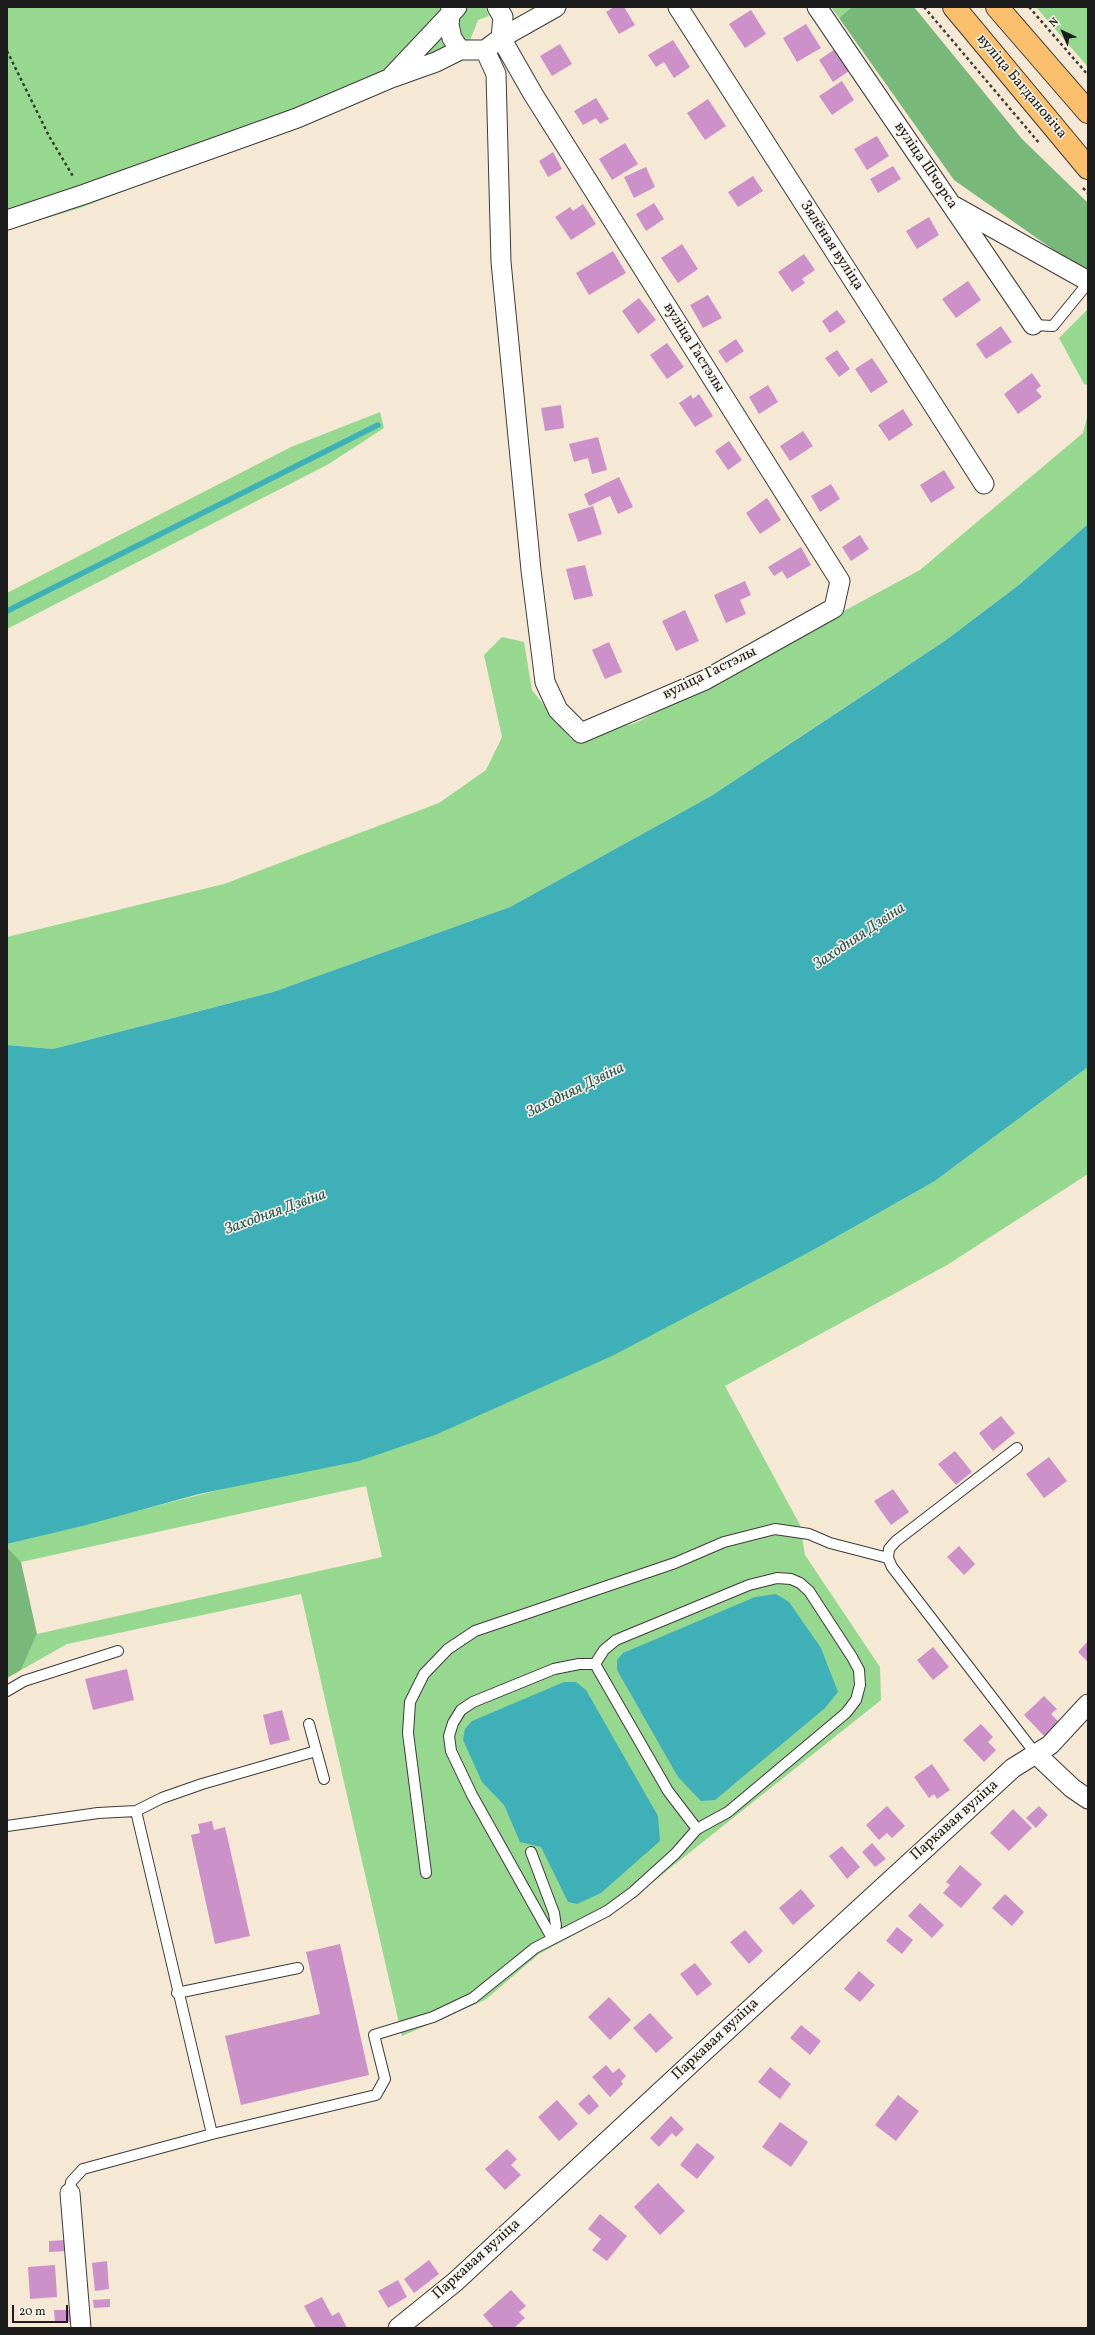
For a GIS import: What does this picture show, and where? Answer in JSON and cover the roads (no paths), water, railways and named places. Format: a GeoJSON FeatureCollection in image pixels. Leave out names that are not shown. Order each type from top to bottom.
{"type":"FeatureCollection","features":[{"type":"Feature","properties":{"kind":"main road","name":"вуліца Багдановіча"},"geometry":{"type":"LineString","coordinates":[[954,7],[1088,168]]}},
{"type":"Feature","properties":{"kind":"main road"},"geometry":{"type":"LineString","coordinates":[[997,7],[1088,112]]}},
{"type":"Feature","properties":{"kind":"street"},"geometry":{"type":"LineString","coordinates":[[497,7],[503,17],[501,38]]}},
{"type":"Feature","properties":{"kind":"street"},"geometry":{"type":"LineString","coordinates":[[7,220],[85,194],[297,118],[391,78],[436,62],[460,50],[485,50],[501,38],[556,7]]}},
{"type":"Feature","properties":{"kind":"street","name":"Зялёная вуліца"},"geometry":{"type":"LineString","coordinates":[[678,7],[984,484]]}},
{"type":"Feature","properties":{"kind":"street","name":"вуліца Шчорса"},"geometry":{"type":"LineString","coordinates":[[817,7],[1033,325]]}},
{"type":"Feature","properties":{"kind":"street"},"geometry":{"type":"LineString","coordinates":[[453,9],[449,25],[452,38],[460,50]]}},
{"type":"Feature","properties":{"kind":"street"},"geometry":{"type":"LineString","coordinates":[[391,78],[453,9]]}},
{"type":"Feature","properties":{"kind":"street","name":"вуліца Гастэлы"},"geometry":{"type":"LineString","coordinates":[[485,50],[496,74],[501,262],[531,570],[545,682],[558,710],[581,733],[705,680],[834,608],[840,581],[533,94],[501,38]]}},
{"type":"Feature","properties":{"kind":"street"},"geometry":{"type":"LineString","coordinates":[[951,204],[1088,282]]}},
{"type":"Feature","properties":{"kind":"street","name":"Паркавая вуліца"},"geometry":{"type":"LineString","coordinates":[[398,2328],[455,2282],[698,2056],[1002,1779],[1035,1753],[1050,1744],[1088,1704]]}},
{"type":"Feature","properties":{"kind":"street"},"geometry":{"type":"LineString","coordinates":[[1035,1753],[1053,1772],[1088,1799]]}},
{"type":"Feature","properties":{"kind":"street"},"geometry":{"type":"LineString","coordinates":[[70,2193],[81,2328]]}},
{"type":"Feature","properties":{"kind":"lane"},"geometry":{"type":"LineString","coordinates":[[1033,325],[1053,326],[1088,282]]}},
{"type":"Feature","properties":{"kind":"lane"},"geometry":{"type":"LineString","coordinates":[[1017,1448],[896,1540],[889,1549],[888,1558],[892,1567],[1035,1753]]}},
{"type":"Feature","properties":{"kind":"lane"},"geometry":{"type":"LineString","coordinates":[[426,1873],[408,1733],[410,1702],[424,1674],[448,1649],[475,1631],[675,1563],[724,1542],[775,1529],[809,1534],[830,1543],[888,1558]]}},
{"type":"Feature","properties":{"kind":"lane"},"geometry":{"type":"LineString","coordinates":[[70,2193],[71,2182],[83,2169],[212,2134],[376,2095],[385,2079],[374,2035],[433,2017],[473,1998],[535,1948],[607,1911],[628,1896],[675,1854],[698,1829],[728,1812],[846,1713],[856,1700],[860,1685],[859,1670],[852,1657],[809,1591],[791,1579],[777,1578],[749,1585],[616,1640],[604,1650],[594,1664]]}},
{"type":"Feature","properties":{"kind":"lane"},"geometry":{"type":"LineString","coordinates":[[7,1691],[24,1681],[118,1651]]}},
{"type":"Feature","properties":{"kind":"lane"},"geometry":{"type":"LineString","coordinates":[[552,1938],[472,1795],[451,1751],[449,1736],[453,1723],[462,1710],[473,1702],[554,1669],[579,1664],[594,1664]]}},
{"type":"Feature","properties":{"kind":"lane"},"geometry":{"type":"LineString","coordinates":[[594,1664],[668,1791],[698,1829]]}},
{"type":"Feature","properties":{"kind":"lane"},"geometry":{"type":"LineString","coordinates":[[309,1724],[324,1779]]}},
{"type":"Feature","properties":{"kind":"lane"},"geometry":{"type":"LineString","coordinates":[[7,1826],[98,1813],[136,1811],[162,1798],[202,1784],[316,1751]]}},
{"type":"Feature","properties":{"kind":"lane"},"geometry":{"type":"LineString","coordinates":[[136,1811],[177,1993],[212,2134]]}},
{"type":"Feature","properties":{"kind":"lane"},"geometry":{"type":"LineString","coordinates":[[530,1852],[554,1913],[556,1926],[552,1938]]}},
{"type":"Feature","properties":{"kind":"lane"},"geometry":{"type":"LineString","coordinates":[[177,1993],[298,1968]]}},
{"type":"Feature","properties":{"kind":"water","name":"Заходняя Дзвіна"},"geometry":{"type":"Polygon","coordinates":[[[1088,524],[1088,1067],[935,1181],[815,1249],[614,1355],[435,1435],[359,1461],[199,1494],[86,1525],[7,1544],[7,1045],[53,1049],[273,992],[510,907],[711,796],[841,710],[946,640],[1020,584],[1088,524]]]}},
{"type":"Feature","properties":{"kind":"water"},"geometry":{"type":"Polygon","coordinates":[[[776,1594],[789,1602],[821,1648],[838,1692],[825,1708],[715,1800],[701,1801],[678,1777],[617,1670],[617,1660],[623,1653],[755,1597],[776,1594]]]}},
{"type":"Feature","properties":{"kind":"water"},"geometry":{"type":"Polygon","coordinates":[[[564,1682],[576,1682],[586,1690],[658,1816],[660,1841],[601,1893],[577,1904],[568,1902],[541,1847],[520,1842],[504,1805],[482,1782],[463,1740],[465,1729],[472,1721],[564,1682]]]}},
{"type":"Feature","properties":{"kind":"waterway"},"geometry":{"type":"LineString","coordinates":[[7,611],[378,425]]}}]}
